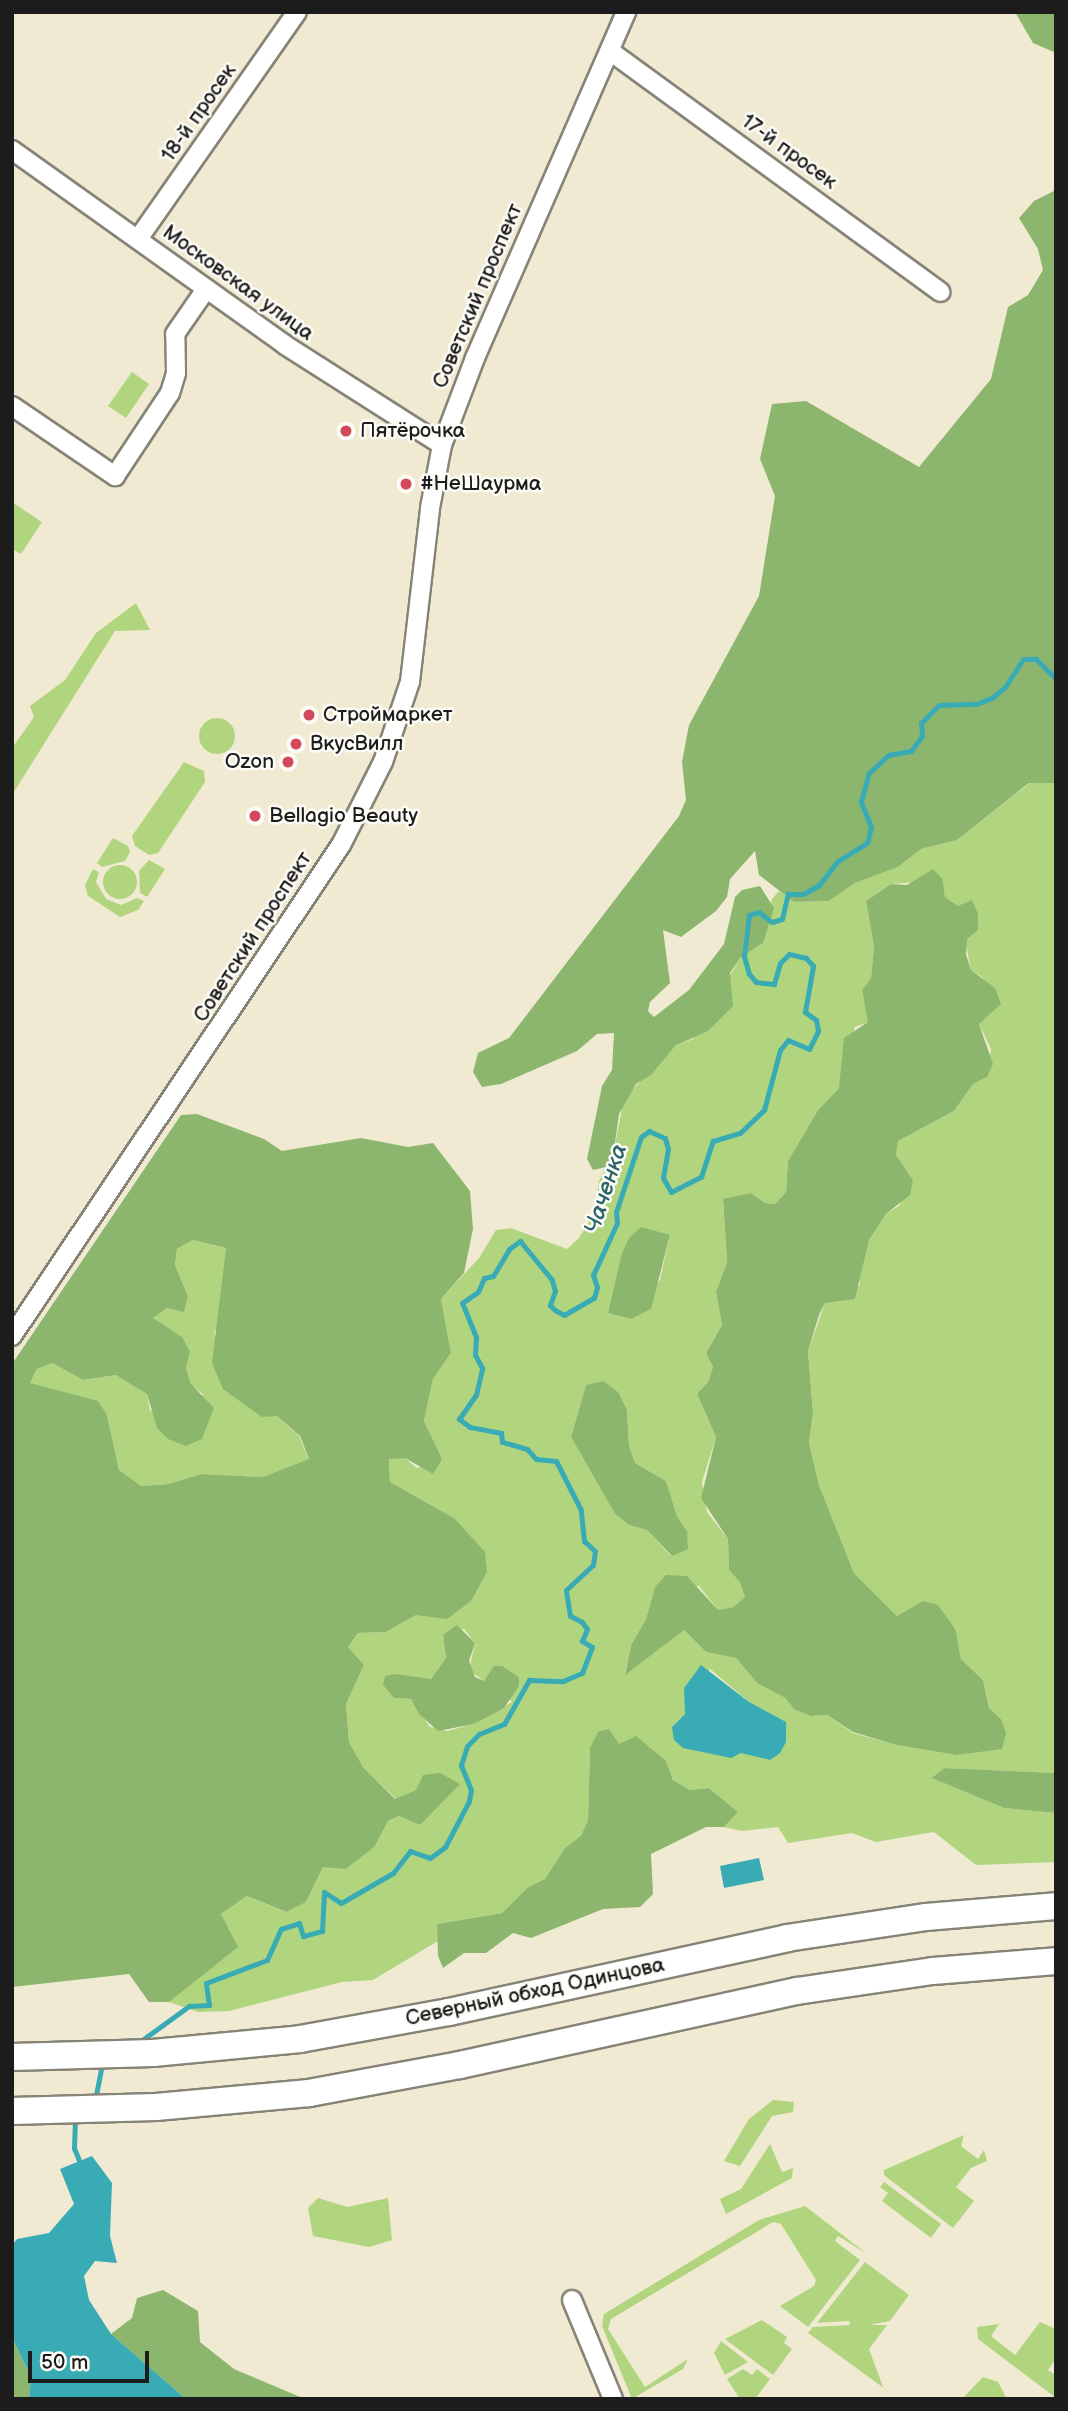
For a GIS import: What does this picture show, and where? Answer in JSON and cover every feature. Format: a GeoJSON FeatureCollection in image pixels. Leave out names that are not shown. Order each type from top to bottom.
{"type":"FeatureCollection","features":[{"type":"Feature","properties":{"kind":"highway","name":"Северный обход Одинцова"},"geometry":{"type":"LineString","coordinates":[[12,2057],[153,2053],[300,2039],[449,2012],[787,1938],[926,1917],[1056,1906]]}},
{"type":"Feature","properties":{"kind":"highway"},"geometry":{"type":"LineString","coordinates":[[12,2111],[156,2107],[309,2093],[460,2066],[797,1991],[933,1971],[1056,1961]]}},
{"type":"Feature","properties":{"kind":"street","name":"18-й просек"},"geometry":{"type":"LineString","coordinates":[[138,239],[297,12]]}},
{"type":"Feature","properties":{"kind":"street","name":"Советский проспект"},"geometry":{"type":"LineString","coordinates":[[12,1336],[341,845],[383,762],[410,682],[430,508],[442,445],[512,270],[626,12]]}},
{"type":"Feature","properties":{"kind":"street","name":"17-й просек"},"geometry":{"type":"LineString","coordinates":[[610,51],[940,292]]}},
{"type":"Feature","properties":{"kind":"street","name":"Московская улица"},"geometry":{"type":"LineString","coordinates":[[12,150],[206,289],[442,445]]}},
{"type":"Feature","properties":{"kind":"street"},"geometry":{"type":"LineString","coordinates":[[12,406],[115,476],[170,393],[176,373],[175,334],[206,289]]}},
{"type":"Feature","properties":{"kind":"street"},"geometry":{"type":"LineString","coordinates":[[572,2300],[613,2399]]}},
{"type":"Feature","properties":{"kind":"green space"},"geometry":{"type":"Polygon","coordinates":[[[1015,12],[1056,12],[1056,53],[1033,43],[1015,12]]]}},
{"type":"Feature","properties":{"kind":"green space"},"geometry":{"type":"Polygon","coordinates":[[[1056,190],[1056,783],[1029,783],[957,840],[921,849],[898,867],[855,883],[829,901],[794,902],[759,875],[755,851],[730,879],[727,897],[716,911],[681,937],[663,930],[670,983],[650,1002],[648,1011],[654,1017],[689,990],[724,944],[735,897],[742,890],[760,886],[774,908],[763,943],[740,958],[730,973],[733,1006],[708,1031],[675,1046],[651,1075],[636,1084],[619,1114],[614,1150],[606,1167],[593,1170],[587,1159],[602,1086],[612,1070],[614,1033],[597,1034],[577,1051],[501,1084],[482,1087],[473,1072],[478,1053],[509,1038],[679,816],[686,800],[682,762],[689,725],[759,596],[775,496],[760,459],[772,404],[806,401],[919,467],[991,379],[1008,307],[1028,295],[1043,270],[1038,249],[1019,218],[1034,201],[1056,190]]]}},
{"type":"Feature","properties":{"kind":"green space"},"geometry":{"type":"Polygon","coordinates":[[[132,372],[149,384],[126,418],[108,406],[132,372]]]}},
{"type":"Feature","properties":{"kind":"green space"},"geometry":{"type":"Polygon","coordinates":[[[12,502],[42,522],[21,554],[12,549],[12,502]]]}},
{"type":"Feature","properties":{"kind":"green space"},"geometry":{"type":"Polygon","coordinates":[[[136,603],[150,630],[115,631],[12,795],[12,748],[34,717],[30,706],[65,680],[96,633],[136,603]]]}},
{"type":"Feature","properties":{"kind":"green space"},"geometry":{"type":"Polygon","coordinates":[[[217,718],[230,723],[235,736],[230,749],[217,754],[204,749],[199,736],[204,723],[217,718]]]}},
{"type":"Feature","properties":{"kind":"green space"},"geometry":{"type":"Polygon","coordinates":[[[184,762],[204,771],[205,782],[158,853],[149,855],[135,846],[132,836],[184,762]]]}},
{"type":"Feature","properties":{"kind":"green space"},"geometry":{"type":"Polygon","coordinates":[[[1030,783],[1056,783],[1056,1773],[944,1768],[933,1778],[1004,1808],[1056,1813],[1056,1862],[976,1865],[934,1832],[876,1842],[852,1833],[788,1843],[778,1827],[742,1831],[724,1827],[738,1812],[709,1788],[690,1790],[673,1780],[666,1761],[619,1745],[590,1748],[588,1820],[581,1837],[565,1848],[545,1879],[528,1887],[502,1913],[437,1924],[438,1941],[373,1980],[342,1982],[229,2011],[198,2012],[169,2002],[205,1971],[229,1933],[221,1914],[247,1896],[285,1912],[306,1902],[323,1867],[375,1846],[388,1821],[400,1816],[421,1825],[416,1790],[396,1799],[363,1767],[349,1742],[346,1704],[364,1665],[348,1647],[358,1633],[386,1632],[416,1615],[437,1614],[471,1601],[475,1591],[454,1518],[390,1482],[389,1458],[405,1458],[417,1468],[442,1460],[424,1421],[433,1379],[451,1353],[441,1299],[479,1258],[496,1230],[511,1228],[567,1249],[579,1238],[595,1211],[599,1181],[614,1150],[624,1098],[675,1046],[693,1039],[740,958],[763,943],[772,899],[779,891],[794,902],[829,901],[855,883],[898,867],[921,849],[957,840],[1030,783]],[[943,880],[891,884],[866,901],[874,947],[871,978],[862,991],[869,1022],[855,1027],[839,1088],[818,1110],[788,1161],[786,1192],[775,1204],[765,1203],[751,1193],[723,1200],[727,1262],[716,1292],[722,1325],[706,1353],[713,1367],[708,1382],[697,1394],[716,1437],[702,1482],[707,1512],[728,1539],[729,1570],[741,1582],[745,1597],[733,1607],[718,1610],[699,1586],[655,1587],[646,1619],[631,1645],[625,1673],[684,1630],[706,1652],[736,1658],[757,1683],[785,1698],[795,1710],[811,1716],[827,1715],[853,1733],[896,1745],[956,1755],[987,1749],[1001,1719],[989,1708],[983,1680],[961,1659],[956,1629],[923,1602],[897,1616],[854,1573],[819,1485],[809,1443],[813,1413],[808,1351],[825,1303],[840,1300],[860,1285],[858,1271],[869,1240],[886,1214],[899,1206],[913,1180],[896,1155],[898,1141],[954,1111],[973,1084],[987,1077],[991,1049],[979,1024],[983,978],[971,970],[958,906],[945,897],[943,880]],[[670,1235],[629,1238],[608,1313],[631,1319],[660,1280],[670,1235]],[[586,1385],[571,1437],[615,1514],[629,1525],[647,1530],[671,1556],[687,1531],[677,1516],[666,1481],[635,1463],[629,1446],[627,1410],[619,1393],[586,1385]],[[464,1629],[443,1635],[446,1658],[431,1679],[383,1684],[394,1698],[411,1699],[430,1727],[447,1731],[474,1724],[512,1702],[490,1674],[484,1681],[469,1670],[475,1643],[464,1629]],[[710,1669],[685,1714],[672,1727],[770,1760],[785,1722],[749,1702],[710,1669]]]}},
{"type":"Feature","properties":{"kind":"green space"},"geometry":{"type":"Polygon","coordinates":[[[113,838],[128,846],[130,852],[125,861],[102,867],[97,863],[113,838]]]}},
{"type":"Feature","properties":{"kind":"green space"},"geometry":{"type":"Polygon","coordinates":[[[149,860],[165,869],[147,897],[140,893],[139,871],[149,860]]]}},
{"type":"Feature","properties":{"kind":"green space"},"geometry":{"type":"Polygon","coordinates":[[[120,865],[132,870],[137,882],[132,894],[120,899],[108,894],[103,882],[108,870],[120,865]]]}},
{"type":"Feature","properties":{"kind":"green space"},"geometry":{"type":"Polygon","coordinates":[[[93,869],[99,872],[96,882],[106,899],[121,905],[137,898],[144,901],[138,910],[120,917],[88,896],[85,885],[93,869]]]}},
{"type":"Feature","properties":{"kind":"green space"},"geometry":{"type":"Polygon","coordinates":[[[933,869],[943,880],[945,897],[958,906],[972,900],[978,914],[978,930],[967,939],[966,954],[971,970],[995,988],[1001,1004],[979,1024],[993,1064],[987,1077],[973,1084],[954,1111],[898,1141],[896,1155],[913,1180],[910,1195],[886,1214],[869,1240],[855,1299],[825,1303],[808,1351],[813,1413],[809,1443],[819,1485],[854,1573],[897,1616],[923,1601],[938,1605],[956,1630],[961,1659],[983,1680],[989,1708],[1001,1719],[1006,1733],[1002,1749],[956,1755],[896,1745],[853,1732],[827,1715],[811,1716],[795,1710],[785,1698],[757,1683],[736,1658],[706,1652],[684,1630],[625,1675],[631,1645],[646,1619],[655,1587],[666,1575],[687,1576],[718,1610],[733,1607],[745,1597],[740,1582],[729,1570],[728,1539],[701,1498],[716,1437],[697,1394],[708,1382],[713,1367],[706,1353],[722,1325],[716,1292],[727,1262],[723,1199],[751,1193],[765,1203],[775,1204],[786,1192],[788,1161],[818,1110],[839,1088],[844,1038],[868,1022],[862,990],[871,978],[874,947],[866,901],[891,884],[907,885],[933,869]]]}},
{"type":"Feature","properties":{"kind":"green space"},"geometry":{"type":"Polygon","coordinates":[[[197,1114],[264,1139],[282,1151],[361,1138],[408,1147],[433,1143],[470,1191],[473,1229],[464,1273],[441,1299],[451,1353],[433,1379],[424,1421],[442,1459],[433,1474],[405,1458],[389,1459],[390,1482],[454,1518],[485,1552],[487,1572],[471,1601],[447,1619],[416,1615],[386,1632],[358,1633],[348,1647],[364,1665],[346,1704],[349,1742],[363,1767],[395,1799],[416,1790],[423,1775],[440,1773],[460,1784],[420,1825],[399,1816],[388,1821],[375,1846],[346,1869],[323,1867],[306,1902],[286,1912],[247,1896],[221,1914],[238,1947],[169,2002],[149,2002],[129,1974],[12,1987],[12,1364],[181,1115],[197,1114]],[[193,1240],[177,1249],[175,1265],[188,1296],[184,1312],[167,1308],[153,1318],[182,1337],[190,1352],[186,1368],[191,1384],[214,1408],[202,1439],[186,1446],[168,1439],[157,1428],[147,1394],[116,1375],[83,1380],[52,1363],[37,1369],[30,1383],[98,1401],[107,1415],[119,1470],[141,1486],[169,1484],[201,1474],[263,1477],[309,1459],[300,1436],[277,1416],[262,1417],[223,1389],[212,1363],[226,1248],[193,1240]]]}},
{"type":"Feature","properties":{"kind":"green space"},"geometry":{"type":"Polygon","coordinates":[[[641,1227],[670,1235],[651,1309],[631,1319],[608,1313],[622,1253],[629,1238],[641,1227]]]}},
{"type":"Feature","properties":{"kind":"green space"},"geometry":{"type":"Polygon","coordinates":[[[193,1240],[226,1248],[220,1320],[214,1334],[277,1416],[299,1436],[309,1460],[263,1477],[201,1474],[169,1484],[140,1486],[119,1470],[107,1415],[30,1383],[37,1369],[52,1363],[83,1380],[116,1375],[132,1382],[147,1394],[150,1411],[204,1395],[191,1385],[186,1368],[190,1352],[153,1318],[167,1308],[184,1311],[188,1296],[175,1265],[177,1249],[193,1240]]]}},
{"type":"Feature","properties":{"kind":"green space"},"geometry":{"type":"Polygon","coordinates":[[[604,1381],[619,1393],[627,1410],[629,1446],[635,1463],[666,1481],[677,1516],[687,1531],[688,1549],[672,1556],[647,1530],[629,1525],[615,1514],[571,1437],[586,1385],[604,1381]]]}},
{"type":"Feature","properties":{"kind":"green space"},"geometry":{"type":"Polygon","coordinates":[[[457,1625],[475,1643],[469,1661],[475,1677],[484,1681],[494,1666],[502,1666],[519,1677],[519,1686],[504,1708],[474,1724],[438,1731],[419,1714],[411,1699],[394,1698],[383,1685],[385,1676],[394,1674],[431,1679],[446,1658],[443,1635],[457,1625]]]}},
{"type":"Feature","properties":{"kind":"green space"},"geometry":{"type":"Polygon","coordinates":[[[609,1729],[619,1744],[636,1736],[666,1761],[673,1780],[690,1790],[709,1788],[738,1812],[724,1827],[706,1827],[651,1854],[653,1894],[640,1907],[603,1909],[531,1938],[513,1933],[486,1953],[464,1953],[443,1968],[438,1956],[437,1924],[502,1913],[528,1887],[545,1879],[565,1848],[581,1836],[588,1820],[590,1748],[598,1732],[609,1729]]]}},
{"type":"Feature","properties":{"kind":"green space"},"geometry":{"type":"Polygon","coordinates":[[[944,1768],[1056,1773],[1056,1813],[1004,1808],[932,1778],[944,1768]]]}},
{"type":"Feature","properties":{"kind":"green space"},"geometry":{"type":"Polygon","coordinates":[[[773,2100],[794,2102],[793,2112],[772,2116],[740,2166],[724,2161],[749,2119],[773,2100]]]}},
{"type":"Feature","properties":{"kind":"green space"},"geometry":{"type":"Polygon","coordinates":[[[964,2135],[961,2146],[978,2159],[984,2150],[987,2161],[971,2168],[956,2187],[974,2201],[953,2228],[884,2175],[884,2170],[964,2135]]]}},
{"type":"Feature","properties":{"kind":"green space"},"geometry":{"type":"Polygon","coordinates":[[[770,2144],[782,2172],[793,2168],[792,2178],[726,2214],[720,2199],[741,2189],[770,2144]]]}},
{"type":"Feature","properties":{"kind":"green space"},"geometry":{"type":"Polygon","coordinates":[[[884,2182],[941,2224],[931,2238],[882,2201],[888,2193],[880,2187],[884,2182]]]}},
{"type":"Feature","properties":{"kind":"green space"},"geometry":{"type":"Polygon","coordinates":[[[318,2198],[347,2207],[388,2198],[392,2240],[369,2247],[313,2236],[308,2208],[318,2198]]]}},
{"type":"Feature","properties":{"kind":"green space"},"geometry":{"type":"Polygon","coordinates":[[[805,2206],[866,2253],[838,2236],[835,2241],[860,2260],[808,2327],[780,2306],[814,2286],[816,2280],[781,2224],[773,2222],[611,2319],[608,2329],[645,2387],[688,2359],[683,2369],[632,2399],[602,2326],[604,2314],[759,2220],[805,2206]]]}},
{"type":"Feature","properties":{"kind":"green space"},"geometry":{"type":"Polygon","coordinates":[[[865,2262],[909,2295],[890,2321],[869,2325],[887,2325],[869,2349],[883,2387],[899,2399],[808,2333],[813,2327],[850,2325],[849,2321],[817,2323],[865,2262]]]}},
{"type":"Feature","properties":{"kind":"green space"},"geometry":{"type":"Polygon","coordinates":[[[163,2290],[198,2311],[200,2342],[234,2369],[305,2399],[186,2399],[111,2334],[132,2318],[137,2298],[163,2290]]]}},
{"type":"Feature","properties":{"kind":"green space"},"geometry":{"type":"Polygon","coordinates":[[[762,2320],[787,2337],[784,2343],[792,2349],[773,2375],[725,2339],[762,2320]]]}},
{"type":"Feature","properties":{"kind":"green space"},"geometry":{"type":"Polygon","coordinates":[[[1040,2322],[1056,2329],[1056,2359],[1048,2370],[1056,2375],[1056,2398],[978,2339],[977,2327],[999,2324],[991,2336],[1015,2355],[1040,2322]]]}},
{"type":"Feature","properties":{"kind":"green space"},"geometry":{"type":"Polygon","coordinates":[[[12,2337],[31,2377],[29,2399],[12,2399],[12,2337]]]}},
{"type":"Feature","properties":{"kind":"green space"},"geometry":{"type":"Polygon","coordinates":[[[721,2341],[748,2362],[725,2375],[714,2353],[721,2341]]]}},
{"type":"Feature","properties":{"kind":"green space"},"geometry":{"type":"Polygon","coordinates":[[[743,2369],[752,2375],[757,2369],[770,2379],[755,2399],[740,2399],[727,2379],[743,2369]]]}},
{"type":"Feature","properties":{"kind":"green space"},"geometry":{"type":"Polygon","coordinates":[[[983,2377],[998,2382],[1007,2399],[962,2399],[983,2377]]]}},
{"type":"Feature","properties":{"kind":"water"},"geometry":{"type":"Polygon","coordinates":[[[701,1665],[749,1702],[786,1722],[786,1742],[780,1753],[770,1760],[741,1753],[731,1758],[683,1748],[674,1740],[672,1727],[685,1714],[684,1688],[701,1665]]]}},
{"type":"Feature","properties":{"kind":"water"},"geometry":{"type":"Polygon","coordinates":[[[759,1858],[764,1880],[724,1888],[720,1866],[759,1858]]]}},
{"type":"Feature","properties":{"kind":"water"},"geometry":{"type":"Polygon","coordinates":[[[92,2156],[112,2183],[110,2236],[117,2263],[95,2261],[84,2276],[89,2300],[111,2334],[186,2399],[29,2399],[31,2377],[12,2337],[12,2245],[17,2239],[49,2233],[74,2204],[60,2169],[92,2156]]]}},
{"type":"Feature","properties":{"kind":"waterway","name":"Чаченка"},"geometry":{"type":"LineString","coordinates":[[138,2043],[189,2006],[209,2005],[206,1983],[267,1960],[281,1929],[299,1923],[303,1936],[322,1931],[324,1892],[341,1903],[393,1873],[410,1851],[430,1858],[445,1847],[469,1801],[471,1790],[461,1765],[467,1746],[479,1734],[504,1724],[529,1680],[563,1681],[582,1673],[592,1647],[582,1641],[587,1629],[582,1622],[570,1616],[566,1590],[593,1565],[595,1551],[584,1541],[581,1510],[556,1461],[536,1459],[527,1449],[502,1442],[501,1433],[470,1427],[459,1419],[476,1395],[482,1368],[475,1355],[476,1337],[462,1303],[478,1292],[484,1278],[493,1276],[509,1249],[520,1241],[552,1280],[555,1291],[550,1305],[555,1310],[564,1315],[594,1298],[597,1287],[593,1275],[617,1223],[616,1212],[641,1137],[649,1131],[665,1138],[668,1149],[663,1178],[671,1192],[701,1177],[713,1141],[740,1133],[764,1110],[780,1050],[788,1040],[809,1049],[818,1031],[816,1020],[805,1012],[813,966],[806,958],[789,954],[780,963],[774,984],[756,982],[749,974],[744,956],[749,915],[759,912],[772,922],[782,919],[788,894],[803,894],[819,885],[838,861],[867,843],[871,827],[861,802],[869,773],[888,755],[911,751],[922,736],[921,723],[939,705],[976,704],[992,698],[1005,687],[1023,659],[1036,659],[1056,679]]}},
{"type":"Feature","properties":{"kind":"waterway","name":"Чаченка"},"geometry":{"type":"LineString","coordinates":[[95,2100],[102,2063]]}},
{"type":"Feature","properties":{"kind":"waterway","name":"Чаченка"},"geometry":{"type":"LineString","coordinates":[[75,2119],[74,2148],[81,2165]]}},
{"type":"Feature","properties":{"kind":"place","name":"Пятёрочка"},"geometry":{"type":"Point","coordinates":[346,431]}},
{"type":"Feature","properties":{"kind":"place","name":"#НеШаурма"},"geometry":{"type":"Point","coordinates":[406,484]}},
{"type":"Feature","properties":{"kind":"place","name":"Строймаркет"},"geometry":{"type":"Point","coordinates":[309,715]}},
{"type":"Feature","properties":{"kind":"place","name":"ВкусВилл"},"geometry":{"type":"Point","coordinates":[296,744]}},
{"type":"Feature","properties":{"kind":"place","name":"Ozon"},"geometry":{"type":"Point","coordinates":[288,762]}},
{"type":"Feature","properties":{"kind":"place","name":"Bellagio Beauty"},"geometry":{"type":"Point","coordinates":[255,816]}}]}
